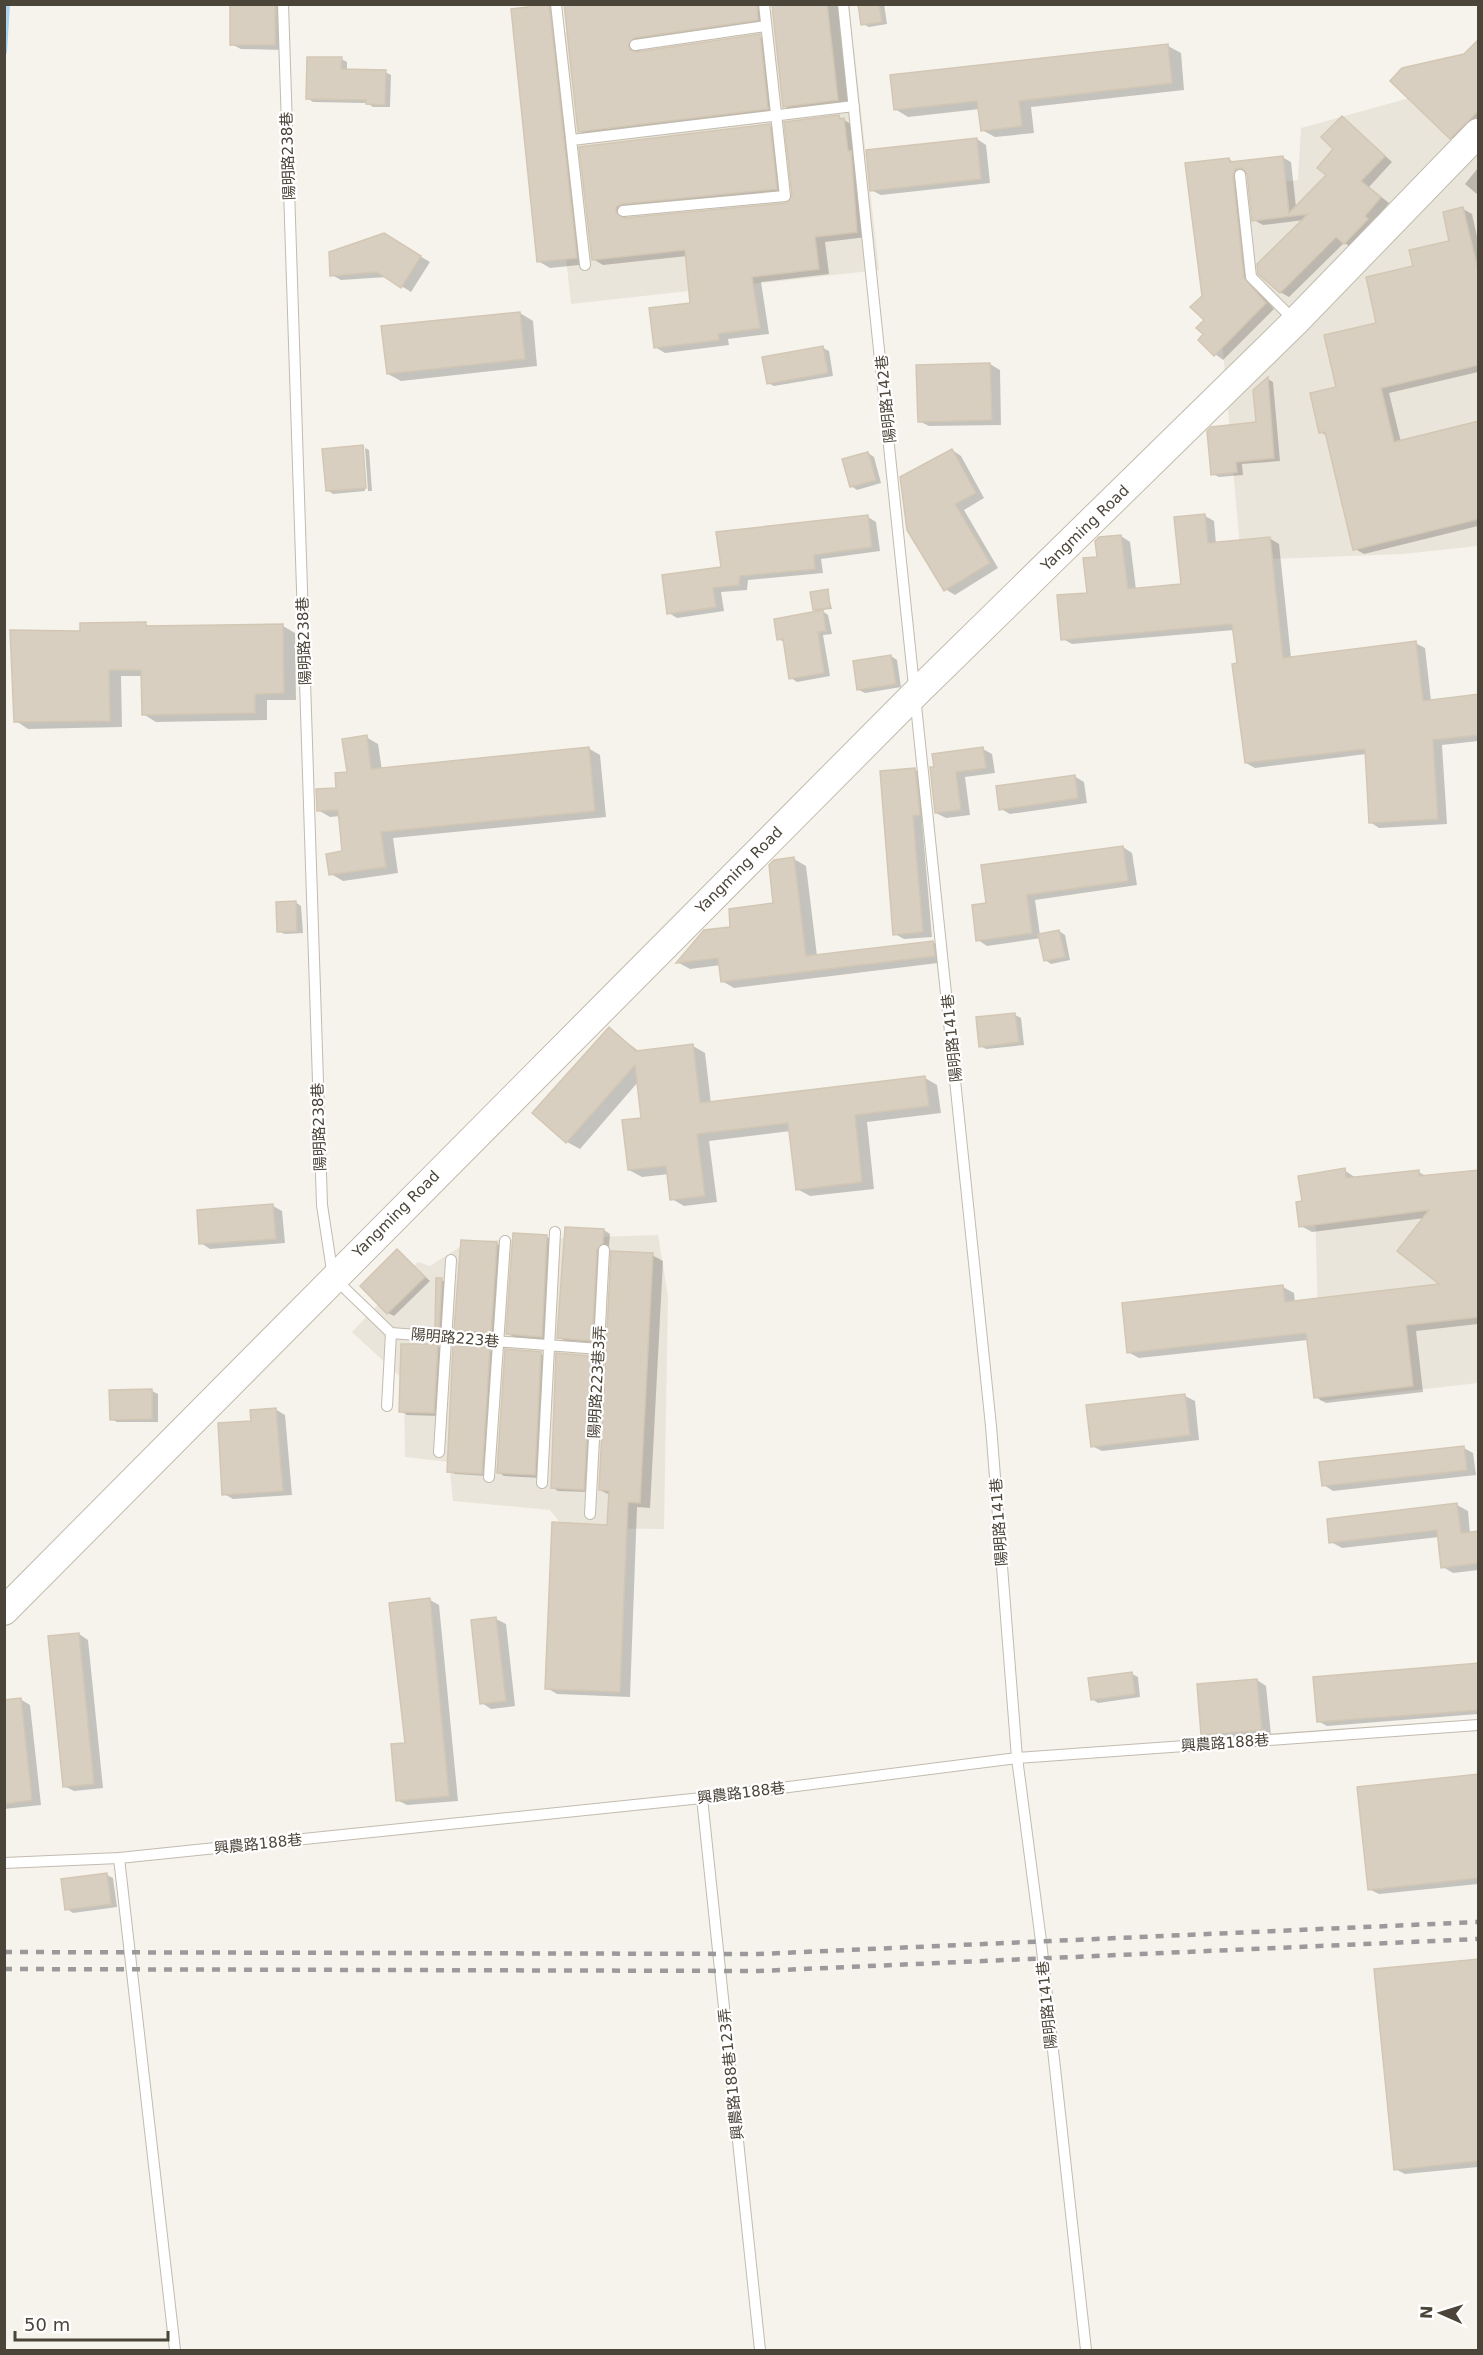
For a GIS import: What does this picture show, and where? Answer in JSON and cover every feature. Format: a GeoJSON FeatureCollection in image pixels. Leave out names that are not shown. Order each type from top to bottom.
{"type":"FeatureCollection","features":[{"type":"Feature","properties":{"kind":"street","name":"Yangming Road"},"geometry":{"type":"LineString","coordinates":[[4,1611],[333,1277],[917,692],[1296,321],[1479,133]]}},
{"type":"Feature","properties":{"kind":"lane","name":"陽明路238巷"},"geometry":{"type":"LineString","coordinates":[[283,4],[322,1205],[333,1277]]}},
{"type":"Feature","properties":{"kind":"lane"},"geometry":{"type":"LineString","coordinates":[[556,4],[585,265]]}},
{"type":"Feature","properties":{"kind":"lane"},"geometry":{"type":"LineString","coordinates":[[623,211],[785,196],[764,4]]}},
{"type":"Feature","properties":{"kind":"lane","name":"陽明路142巷"},"geometry":{"type":"LineString","coordinates":[[843,4],[917,692]]}},
{"type":"Feature","properties":{"kind":"lane"},"geometry":{"type":"LineString","coordinates":[[635,45],[766,26]]}},
{"type":"Feature","properties":{"kind":"lane"},"geometry":{"type":"LineString","coordinates":[[572,140],[854,106]]}},
{"type":"Feature","properties":{"kind":"lane"},"geometry":{"type":"LineString","coordinates":[[1240,175],[1251,277],[1296,321]]}},
{"type":"Feature","properties":{"kind":"lane","name":"陽明路141巷"},"geometry":{"type":"LineString","coordinates":[[917,692],[991,1426],[1017,1758],[1041,1941],[1086,2350]]}},
{"type":"Feature","properties":{"kind":"lane"},"geometry":{"type":"LineString","coordinates":[[542,1483],[551,1346],[555,1232]]}},
{"type":"Feature","properties":{"kind":"lane"},"geometry":{"type":"LineString","coordinates":[[489,1477],[505,1241]]}},
{"type":"Feature","properties":{"kind":"lane","name":"陽明路223巷3弄"},"geometry":{"type":"LineString","coordinates":[[590,1514],[604,1250]]}},
{"type":"Feature","properties":{"kind":"lane"},"geometry":{"type":"LineString","coordinates":[[439,1452],[452,1260]]}},
{"type":"Feature","properties":{"kind":"lane","name":"陽明路223巷"},"geometry":{"type":"LineString","coordinates":[[333,1277],[391,1333],[599,1349]]}},
{"type":"Feature","properties":{"kind":"lane"},"geometry":{"type":"LineString","coordinates":[[387,1406],[391,1333]]}},
{"type":"Feature","properties":{"kind":"lane","name":"興農路188巷"},"geometry":{"type":"LineString","coordinates":[[4,1863],[119,1858],[702,1798],[1017,1758],[1479,1725]]}},
{"type":"Feature","properties":{"kind":"lane","name":"興農路188巷123弄"},"geometry":{"type":"LineString","coordinates":[[702,1798],[760,2350]]}},
{"type":"Feature","properties":{"kind":"lane"},"geometry":{"type":"LineString","coordinates":[[119,1858],[175,2350]]}},
{"type":"Feature","properties":{"kind":"shaded area"},"geometry":{"type":"Polygon","coordinates":[[[818,5],[849,5],[879,270],[571,304],[542,35],[818,5]]]}},
{"type":"Feature","properties":{"kind":"shaded area"},"geometry":{"type":"Polygon","coordinates":[[[1478,79],[1478,546],[1403,554],[1241,560],[1209,191],[1298,180],[1301,128],[1478,79]]]}},
{"type":"Feature","properties":{"kind":"shaded area"},"geometry":{"type":"Polygon","coordinates":[[[1478,1186],[1478,1383],[1320,1401],[1315,1205],[1478,1186]]]}},
{"type":"Feature","properties":{"kind":"shaded area"},"geometry":{"type":"Polygon","coordinates":[[[658,1235],[668,1296],[664,1529],[564,1528],[550,1510],[453,1501],[449,1462],[405,1457],[404,1380],[352,1332],[418,1262],[430,1266],[469,1241],[658,1235]]]}},
{"type":"Feature","properties":{"kind":"building"},"geometry":{"type":"Polygon","coordinates":[[[230,4],[275,4],[275,45],[230,45],[230,4]]]}},
{"type":"Feature","properties":{"kind":"building"},"geometry":{"type":"Polygon","coordinates":[[[528,4],[549,4],[577,258],[537,262],[511,9],[528,7],[528,4]]]}},
{"type":"Feature","properties":{"kind":"building"},"geometry":{"type":"Polygon","coordinates":[[[564,4],[757,4],[758,20],[634,38],[628,45],[630,50],[636,52],[760,34],[768,109],[578,132],[564,4]]]}},
{"type":"Feature","properties":{"kind":"building"},"geometry":{"type":"Polygon","coordinates":[[[772,4],[827,4],[838,100],[783,107],[772,4]]]}},
{"type":"Feature","properties":{"kind":"building"},"geometry":{"type":"Polygon","coordinates":[[[858,4],[879,4],[882,22],[861,25],[858,4]]]}},
{"type":"Feature","properties":{"kind":"building"},"geometry":{"type":"Polygon","coordinates":[[[1479,39],[1479,110],[1450,139],[1390,81],[1402,68],[1464,54],[1479,39]]]}},
{"type":"Feature","properties":{"kind":"building"},"geometry":{"type":"Polygon","coordinates":[[[1168,44],[1172,83],[1019,101],[1022,126],[981,131],[977,101],[894,110],[890,75],[1168,44]]]}},
{"type":"Feature","properties":{"kind":"building"},"geometry":{"type":"Polygon","coordinates":[[[307,57],[342,57],[341,69],[386,70],[385,105],[366,104],[366,100],[306,99],[307,57]]]}},
{"type":"Feature","properties":{"kind":"building"},"geometry":{"type":"Polygon","coordinates":[[[839,115],[840,119],[844,118],[848,151],[851,151],[857,232],[815,237],[819,269],[752,277],[760,328],[718,334],[719,340],[654,348],[649,308],[690,303],[685,250],[592,260],[579,147],[770,124],[777,189],[622,204],[616,207],[616,212],[624,218],[786,203],[792,195],[784,122],[839,115]]]}},
{"type":"Feature","properties":{"kind":"building"},"geometry":{"type":"Polygon","coordinates":[[[1342,116],[1385,156],[1361,181],[1381,197],[1365,216],[1368,219],[1344,244],[1336,237],[1280,293],[1258,274],[1257,264],[1308,214],[1252,221],[1247,174],[1242,168],[1235,169],[1233,176],[1244,278],[1266,303],[1214,356],[1198,340],[1203,334],[1196,328],[1204,320],[1190,307],[1202,296],[1185,163],[1229,158],[1230,162],[1283,156],[1289,213],[1326,175],[1317,168],[1333,149],[1321,137],[1342,116]]]}},
{"type":"Feature","properties":{"kind":"building"},"geometry":{"type":"Polygon","coordinates":[[[977,138],[981,179],[870,191],[866,150],[977,138]]]}},
{"type":"Feature","properties":{"kind":"building"},"geometry":{"type":"Polygon","coordinates":[[[1463,207],[1479,274],[1479,365],[1381,388],[1394,442],[1479,421],[1479,519],[1353,550],[1325,432],[1319,433],[1310,393],[1336,387],[1324,335],[1376,323],[1366,277],[1413,266],[1409,250],[1449,241],[1443,212],[1463,207]]]}},
{"type":"Feature","properties":{"kind":"building"},"geometry":{"type":"Polygon","coordinates":[[[384,233],[421,256],[401,288],[377,272],[330,276],[329,252],[384,233]]]}},
{"type":"Feature","properties":{"kind":"building"},"geometry":{"type":"Polygon","coordinates":[[[520,312],[525,359],[387,374],[381,326],[520,312]]]}},
{"type":"Feature","properties":{"kind":"building"},"geometry":{"type":"Polygon","coordinates":[[[823,346],[828,373],[767,384],[762,357],[823,346]]]}},
{"type":"Feature","properties":{"kind":"building"},"geometry":{"type":"Polygon","coordinates":[[[990,363],[992,420],[918,422],[916,365],[990,363]]]}},
{"type":"Feature","properties":{"kind":"building"},"geometry":{"type":"Polygon","coordinates":[[[1268,377],[1274,458],[1236,462],[1237,472],[1211,475],[1207,431],[1211,427],[1256,422],[1253,390],[1268,377]]]}},
{"type":"Feature","properties":{"kind":"building"},"geometry":{"type":"Polygon","coordinates":[[[363,445],[366,488],[326,491],[322,449],[363,445]]]}},
{"type":"Feature","properties":{"kind":"building"},"geometry":{"type":"Polygon","coordinates":[[[952,449],[976,493],[955,504],[990,563],[944,591],[907,530],[900,477],[952,449]]]}},
{"type":"Feature","properties":{"kind":"building"},"geometry":{"type":"Polygon","coordinates":[[[868,452],[876,480],[850,487],[842,459],[868,452]]]}},
{"type":"Feature","properties":{"kind":"building"},"geometry":{"type":"Polygon","coordinates":[[[1205,514],[1208,543],[1270,537],[1283,658],[1416,641],[1423,701],[1479,694],[1479,735],[1433,740],[1438,819],[1369,823],[1365,749],[1245,763],[1232,664],[1237,663],[1232,624],[1061,640],[1057,595],[1087,593],[1083,558],[1097,557],[1095,541],[1099,537],[1121,535],[1128,589],[1181,584],[1174,517],[1205,514]]]}},
{"type":"Feature","properties":{"kind":"building"},"geometry":{"type":"Polygon","coordinates":[[[868,515],[872,547],[814,555],[815,569],[740,576],[739,585],[713,588],[716,607],[667,614],[662,575],[721,567],[716,532],[868,515]]]}},
{"type":"Feature","properties":{"kind":"building"},"geometry":{"type":"Polygon","coordinates":[[[828,589],[830,608],[813,610],[810,592],[828,589]]]}},
{"type":"Feature","properties":{"kind":"building"},"geometry":{"type":"Polygon","coordinates":[[[823,610],[826,631],[818,632],[824,673],[789,679],[783,639],[777,640],[774,619],[823,610]]]}},
{"type":"Feature","properties":{"kind":"building"},"geometry":{"type":"Polygon","coordinates":[[[146,622],[146,626],[283,624],[284,693],[255,694],[255,713],[142,715],[141,670],[109,670],[110,721],[14,722],[10,630],[80,631],[80,623],[146,622]]]}},
{"type":"Feature","properties":{"kind":"building"},"geometry":{"type":"Polygon","coordinates":[[[891,655],[896,684],[857,690],[853,661],[891,655]]]}},
{"type":"Feature","properties":{"kind":"building"},"geometry":{"type":"Polygon","coordinates":[[[367,735],[371,769],[589,747],[595,811],[381,832],[386,867],[329,875],[326,854],[342,851],[338,810],[317,811],[316,789],[336,788],[335,773],[347,772],[342,739],[367,735]]]}},
{"type":"Feature","properties":{"kind":"building"},"geometry":{"type":"Polygon","coordinates":[[[983,747],[986,768],[956,772],[961,810],[935,813],[930,767],[934,767],[932,754],[983,747]]]}},
{"type":"Feature","properties":{"kind":"building"},"geometry":{"type":"Polygon","coordinates":[[[915,768],[920,815],[913,816],[923,932],[893,935],[880,771],[915,768]]]}},
{"type":"Feature","properties":{"kind":"building"},"geometry":{"type":"Polygon","coordinates":[[[1075,775],[1078,798],[999,810],[996,786],[1075,775]]]}},
{"type":"Feature","properties":{"kind":"building"},"geometry":{"type":"Polygon","coordinates":[[[1123,846],[1128,881],[1027,895],[1032,933],[976,941],[972,905],[986,903],[981,865],[1123,846]]]}},
{"type":"Feature","properties":{"kind":"building"},"geometry":{"type":"Polygon","coordinates":[[[794,857],[806,956],[933,941],[935,956],[721,982],[718,958],[676,963],[704,930],[730,927],[729,909],[773,903],[769,865],[774,860],[794,857]]]}},
{"type":"Feature","properties":{"kind":"building"},"geometry":{"type":"Polygon","coordinates":[[[296,901],[297,931],[277,932],[276,902],[296,901]]]}},
{"type":"Feature","properties":{"kind":"building"},"geometry":{"type":"Polygon","coordinates":[[[1059,930],[1065,957],[1044,961],[1038,934],[1059,930]]]}},
{"type":"Feature","properties":{"kind":"building"},"geometry":{"type":"Polygon","coordinates":[[[1015,1013],[1019,1042],[979,1047],[976,1017],[1015,1013]]]}},
{"type":"Feature","properties":{"kind":"building"},"geometry":{"type":"Polygon","coordinates":[[[609,1027],[636,1051],[693,1044],[700,1103],[925,1076],[929,1106],[855,1115],[862,1182],[796,1190],[788,1123],[697,1134],[705,1196],[670,1200],[666,1166],[628,1170],[622,1120],[641,1118],[635,1065],[566,1143],[532,1113],[609,1027]]]}},
{"type":"Feature","properties":{"kind":"building"},"geometry":{"type":"Polygon","coordinates":[[[1345,1168],[1346,1178],[1419,1170],[1419,1176],[1479,1170],[1479,1317],[1406,1325],[1413,1386],[1314,1398],[1306,1333],[1127,1353],[1122,1303],[1283,1285],[1285,1302],[1439,1284],[1397,1251],[1429,1210],[1299,1227],[1296,1202],[1302,1201],[1298,1176],[1345,1168]]]}},
{"type":"Feature","properties":{"kind":"building"},"geometry":{"type":"Polygon","coordinates":[[[273,1204],[276,1239],[199,1244],[197,1210],[273,1204]]]}},
{"type":"Feature","properties":{"kind":"building"},"geometry":{"type":"Polygon","coordinates":[[[565,1227],[604,1229],[603,1243],[597,1250],[592,1341],[557,1338],[565,1227]]]}},
{"type":"Feature","properties":{"kind":"building"},"geometry":{"type":"Polygon","coordinates":[[[513,1233],[547,1235],[542,1337],[506,1334],[513,1233]]]}},
{"type":"Feature","properties":{"kind":"building"},"geometry":{"type":"Polygon","coordinates":[[[461,1240],[497,1242],[491,1333],[454,1330],[461,1240]]]}},
{"type":"Feature","properties":{"kind":"building"},"geometry":{"type":"Polygon","coordinates":[[[397,1249],[425,1277],[387,1314],[360,1286],[397,1249]]]}},
{"type":"Feature","properties":{"kind":"building"},"geometry":{"type":"Polygon","coordinates":[[[611,1251],[653,1253],[640,1503],[628,1502],[620,1692],[545,1689],[552,1522],[607,1525],[609,1491],[599,1490],[611,1251]]]}},
{"type":"Feature","properties":{"kind":"building"},"geometry":{"type":"Polygon","coordinates":[[[436,1278],[442,1278],[439,1329],[435,1329],[436,1278]]]}},
{"type":"Feature","properties":{"kind":"building"},"geometry":{"type":"Polygon","coordinates":[[[401,1344],[438,1344],[434,1413],[399,1412],[401,1344]]]}},
{"type":"Feature","properties":{"kind":"building"},"geometry":{"type":"Polygon","coordinates":[[[453,1345],[490,1348],[482,1474],[447,1472],[453,1345]]]}},
{"type":"Feature","properties":{"kind":"building"},"geometry":{"type":"Polygon","coordinates":[[[505,1349],[541,1352],[535,1475],[497,1473],[505,1349]]]}},
{"type":"Feature","properties":{"kind":"building"},"geometry":{"type":"Polygon","coordinates":[[[556,1353],[591,1356],[584,1490],[551,1488],[556,1353]]]}},
{"type":"Feature","properties":{"kind":"building"},"geometry":{"type":"Polygon","coordinates":[[[152,1389],[152,1419],[110,1420],[109,1390],[152,1389]]]}},
{"type":"Feature","properties":{"kind":"building"},"geometry":{"type":"Polygon","coordinates":[[[1185,1394],[1190,1435],[1091,1447],[1086,1405],[1185,1394]]]}},
{"type":"Feature","properties":{"kind":"building"},"geometry":{"type":"Polygon","coordinates":[[[276,1408],[283,1491],[222,1495],[218,1423],[251,1421],[250,1410],[276,1408]]]}},
{"type":"Feature","properties":{"kind":"building"},"geometry":{"type":"Polygon","coordinates":[[[1464,1446],[1467,1470],[1322,1486],[1319,1462],[1464,1446]]]}},
{"type":"Feature","properties":{"kind":"building"},"geometry":{"type":"Polygon","coordinates":[[[1457,1503],[1461,1533],[1479,1531],[1479,1563],[1441,1568],[1437,1530],[1329,1543],[1327,1519],[1457,1503]]]}},
{"type":"Feature","properties":{"kind":"building"},"geometry":{"type":"Polygon","coordinates":[[[430,1598],[449,1796],[396,1801],[391,1744],[405,1743],[389,1603],[430,1598]]]}},
{"type":"Feature","properties":{"kind":"building"},"geometry":{"type":"Polygon","coordinates":[[[496,1617],[506,1701],[480,1704],[471,1620],[496,1617]]]}},
{"type":"Feature","properties":{"kind":"building"},"geometry":{"type":"Polygon","coordinates":[[[79,1633],[94,1784],[63,1787],[48,1636],[79,1633]]]}},
{"type":"Feature","properties":{"kind":"building"},"geometry":{"type":"Polygon","coordinates":[[[1479,1663],[1479,1710],[1317,1722],[1313,1677],[1479,1663]]]}},
{"type":"Feature","properties":{"kind":"building"},"geometry":{"type":"Polygon","coordinates":[[[1132,1672],[1135,1694],[1091,1700],[1088,1678],[1132,1672]]]}},
{"type":"Feature","properties":{"kind":"building"},"geometry":{"type":"Polygon","coordinates":[[[1257,1679],[1262,1730],[1201,1735],[1197,1684],[1257,1679]]]}},
{"type":"Feature","properties":{"kind":"building"},"geometry":{"type":"Polygon","coordinates":[[[21,1698],[32,1800],[4,1804],[4,1700],[21,1698]]]}},
{"type":"Feature","properties":{"kind":"building"},"geometry":{"type":"Polygon","coordinates":[[[1479,1774],[1479,1878],[1368,1890],[1357,1787],[1479,1774]]]}},
{"type":"Feature","properties":{"kind":"building"},"geometry":{"type":"Polygon","coordinates":[[[107,1873],[111,1904],[65,1910],[61,1879],[107,1873]]]}},
{"type":"Feature","properties":{"kind":"building"},"geometry":{"type":"Polygon","coordinates":[[[1479,1959],[1479,2161],[1394,2170],[1374,1969],[1479,1959]]]}},
{"type":"Feature","properties":{"kind":"waterway"},"geometry":{"type":"LineString","coordinates":[[4,52],[7,4]]}},
{"type":"Feature","properties":{"kind":"railway"},"geometry":{"type":"LineString","coordinates":[[4,1952],[758,1954],[1478,1922]]}},
{"type":"Feature","properties":{"kind":"railway"},"geometry":{"type":"LineString","coordinates":[[4,1969],[758,1971],[1478,1939]]}}]}
